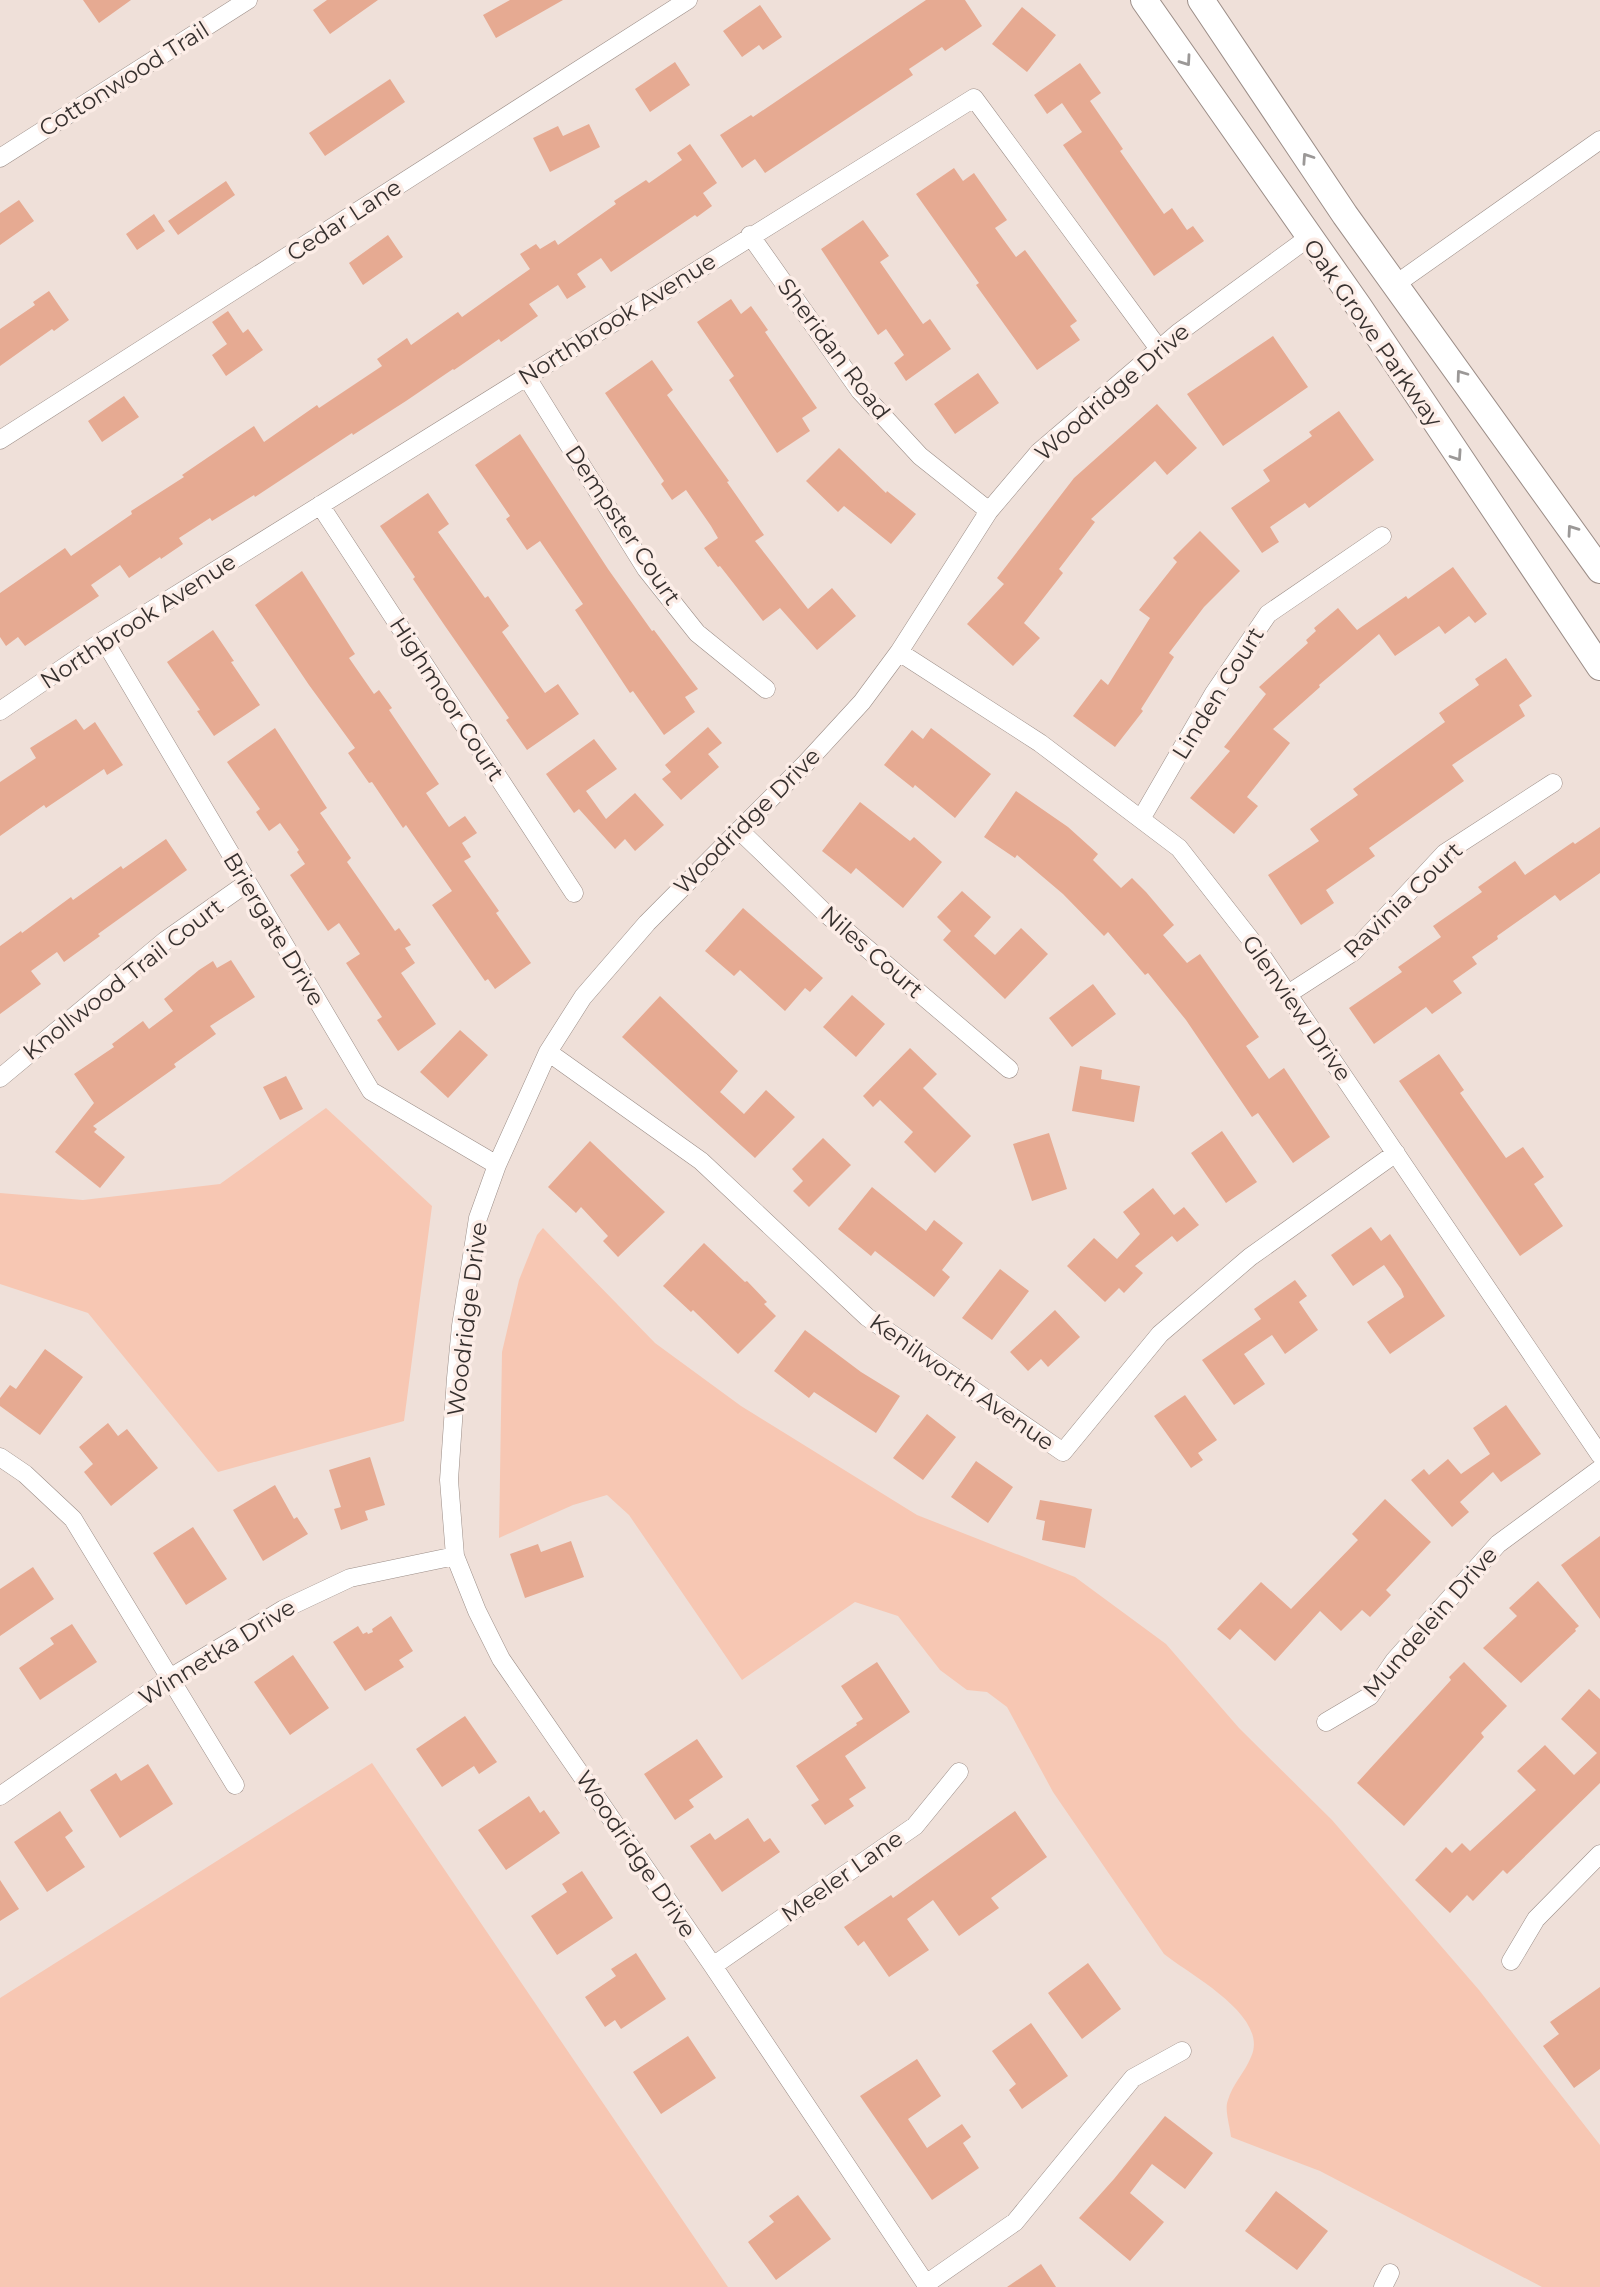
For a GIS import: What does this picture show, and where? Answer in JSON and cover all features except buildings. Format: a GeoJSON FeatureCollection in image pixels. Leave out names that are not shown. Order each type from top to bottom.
{"type":"FeatureCollection","features":[{"type":"Feature","properties":{"kind":"main road","name":"Oak Grove Parkway"},"geometry":{"type":"LineString","coordinates":[[1144,0],[1308,238],[1359,307],[1600,667]]}},
{"type":"Feature","properties":{"kind":"main road","name":"Oak Grove Parkway"},"geometry":{"type":"LineString","coordinates":[[1201,0],[1345,215],[1600,570]]}},
{"type":"Feature","properties":{"kind":"main road"},"geometry":{"type":"LineString","coordinates":[[1308,238],[1345,215]]}},
{"type":"Feature","properties":{"kind":"street","name":"Cottonwood Trail"},"geometry":{"type":"LineString","coordinates":[[0,158],[248,0]]}},
{"type":"Feature","properties":{"kind":"street","name":"Cedar Lane"},"geometry":{"type":"LineString","coordinates":[[0,440],[688,0]]}},
{"type":"Feature","properties":{"kind":"street","name":"Northbrook Avenue"},"geometry":{"type":"LineString","coordinates":[[0,711],[104,640],[750,235],[974,98],[1159,349]]}},
{"type":"Feature","properties":{"kind":"street"},"geometry":{"type":"LineString","coordinates":[[1396,284],[1600,140]]}},
{"type":"Feature","properties":{"kind":"street","name":"Sheridan Road"},"geometry":{"type":"LineString","coordinates":[[750,235],[860,391],[920,456],[989,511]]}},
{"type":"Feature","properties":{"kind":"street","name":"Woodridge Drive"},"geometry":{"type":"LineString","coordinates":[[927,2285],[713,1966],[501,1659],[477,1611],[456,1556],[449,1480],[461,1326],[478,1218],[497,1165],[548,1052],[583,998],[631,942],[862,702],[900,652],[989,511],[1039,452],[1159,349],[1308,238]]}},
{"type":"Feature","properties":{"kind":"street","name":"Dempster Court"},"geometry":{"type":"LineString","coordinates":[[526,376],[646,569],[697,633],[766,690]]}},
{"type":"Feature","properties":{"kind":"street","name":"Highmoor Court"},"geometry":{"type":"LineString","coordinates":[[320,505],[575,893]]}},
{"type":"Feature","properties":{"kind":"street","name":"Linden Court"},"geometry":{"type":"LineString","coordinates":[[1141,819],[1214,693],[1268,614],[1382,536]]}},
{"type":"Feature","properties":{"kind":"street","name":"Briergate Drive"},"geometry":{"type":"LineString","coordinates":[[104,640],[371,1091],[497,1165]]}},
{"type":"Feature","properties":{"kind":"street","name":"Glenview Drive"},"geometry":{"type":"LineString","coordinates":[[900,652],[1040,743],[1179,848],[1251,940],[1600,1455]]}},
{"type":"Feature","properties":{"kind":"street","name":"Ravinia Court"},"geometry":{"type":"LineString","coordinates":[[1288,994],[1353,952],[1445,853],[1553,783]]}},
{"type":"Feature","properties":{"kind":"street","name":"Niles Court"},"geometry":{"type":"LineString","coordinates":[[739,831],[824,912],[1009,1069]]}},
{"type":"Feature","properties":{"kind":"street","name":"Knollwood Trail Court"},"geometry":{"type":"LineString","coordinates":[[0,1078],[166,940],[247,883]]}},
{"type":"Feature","properties":{"kind":"street","name":"Kenilworth Avenue"},"geometry":{"type":"LineString","coordinates":[[548,1052],[701,1161],[867,1317],[1063,1452],[1160,1334],[1250,1257],[1396,1153]]}},
{"type":"Feature","properties":{"kind":"street"},"geometry":{"type":"LineString","coordinates":[[0,1457],[25,1474],[73,1519],[235,1785]]}},
{"type":"Feature","properties":{"kind":"street","name":"Mundelein Drive"},"geometry":{"type":"LineString","coordinates":[[1326,1722],[1370,1696],[1394,1661],[1498,1544],[1600,1469]]}},
{"type":"Feature","properties":{"kind":"street","name":"Winnetka Drive"},"geometry":{"type":"LineString","coordinates":[[0,1796],[170,1678],[284,1609],[350,1577],[456,1556]]}},
{"type":"Feature","properties":{"kind":"street","name":"Meeler Lane"},"geometry":{"type":"LineString","coordinates":[[713,1966],[915,1825],[960,1772]]}},
{"type":"Feature","properties":{"kind":"street"},"geometry":{"type":"LineString","coordinates":[[1511,1961],[1536,1919],[1600,1854]]}},
{"type":"Feature","properties":{"kind":"street"},"geometry":{"type":"LineString","coordinates":[[927,2285],[1016,2222],[1133,2078],[1182,2051]]}},
{"type":"Feature","properties":{"kind":"shaded area"},"geometry":{"type":"Polygon","coordinates":[[[326,1108],[432,1206],[404,1421],[218,1472],[88,1313],[0,1284],[0,1193],[83,1200],[220,1184],[326,1108]]]}},
{"type":"Feature","properties":{"kind":"shaded area"},"geometry":{"type":"Polygon","coordinates":[[[543,1228],[655,1343],[741,1406],[917,1515],[1075,1577],[1166,1644],[1239,1728],[1332,1820],[1479,1990],[1600,2145],[1600,2287],[1542,2287],[1320,2171],[1231,2137],[1227,2104],[1232,2089],[1251,2057],[1254,2042],[1249,2027],[1239,2012],[1224,1998],[1164,1954],[1053,1792],[1007,1707],[987,1692],[967,1690],[940,1670],[898,1616],[855,1602],[742,1680],[629,1515],[607,1495],[573,1505],[499,1538],[502,1352],[519,1280],[537,1235],[543,1228]]]}},
{"type":"Feature","properties":{"kind":"shaded area"},"geometry":{"type":"Polygon","coordinates":[[[372,1763],[728,2287],[0,2287],[0,1998],[372,1763]]]}}]}
